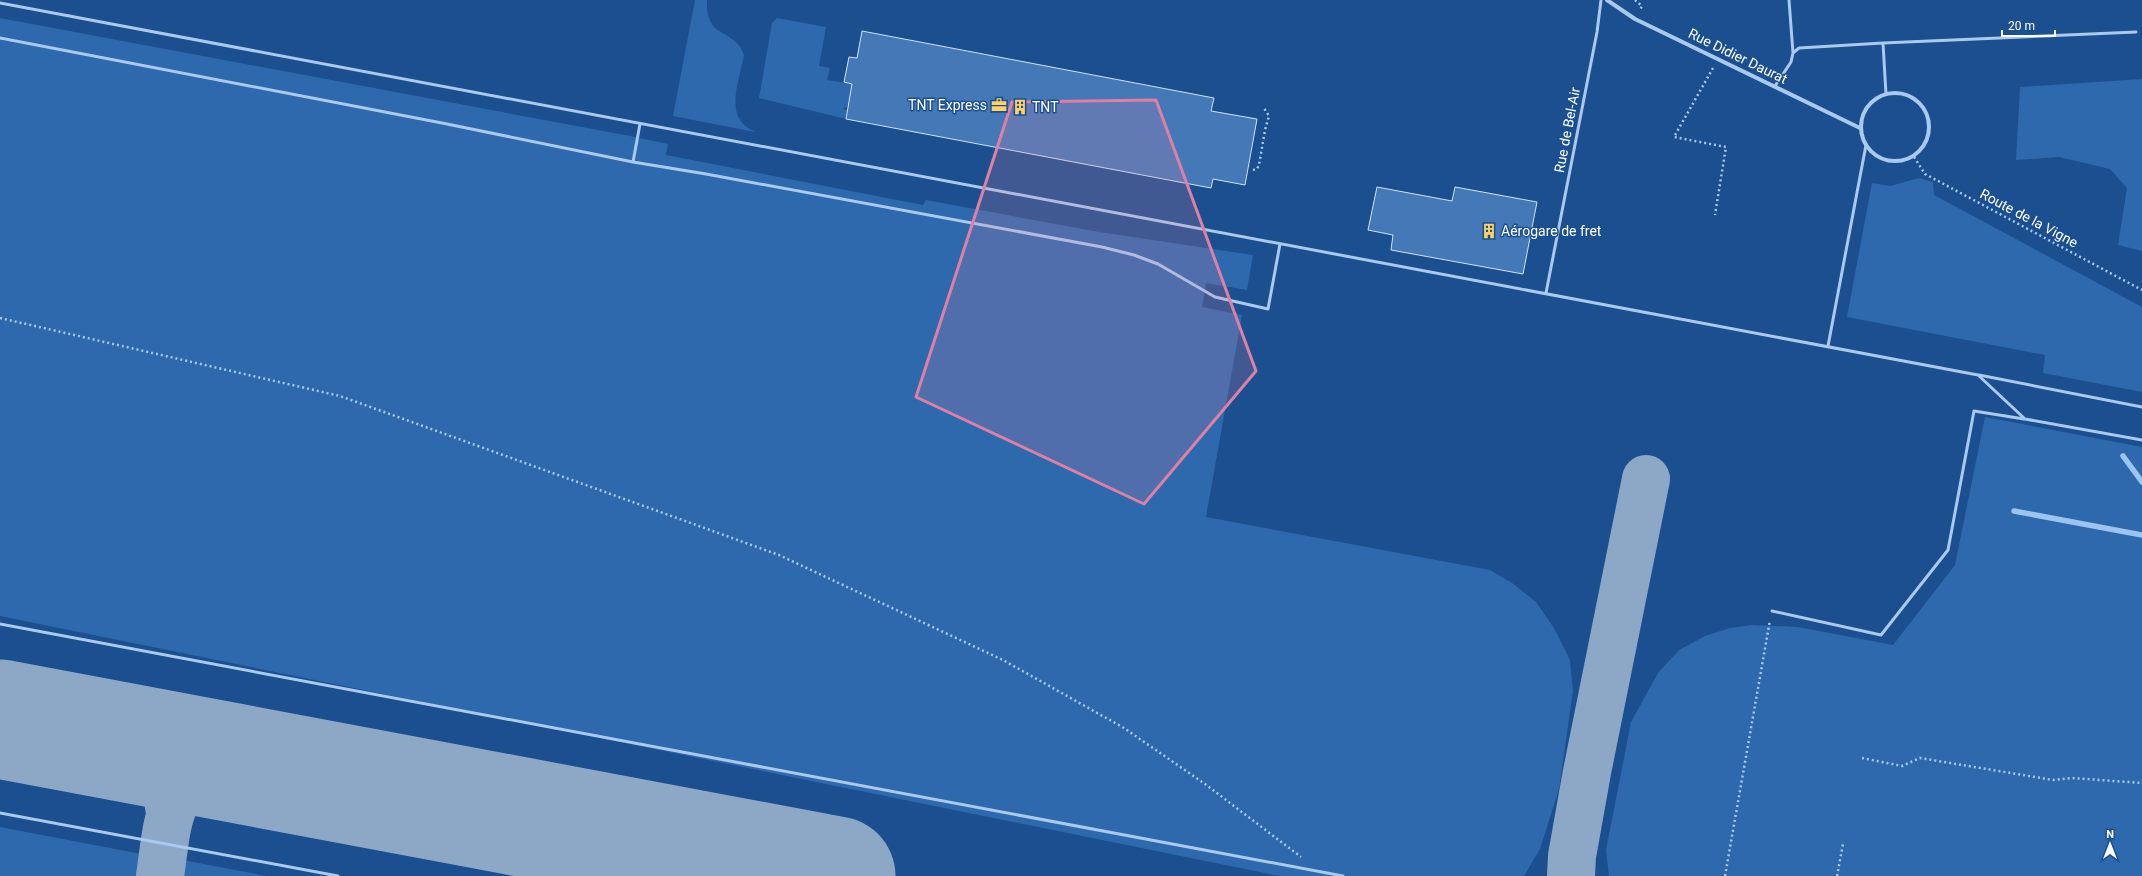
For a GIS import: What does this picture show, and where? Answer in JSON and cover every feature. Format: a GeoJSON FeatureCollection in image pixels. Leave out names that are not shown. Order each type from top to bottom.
{"type":"FeatureCollection","features":[{"type":"Feature","properties":{"kind":"street","name":"Rue Didier Daurat"},"geometry":{"type":"LineString","coordinates":[[1607,0],[1635,19],[1860,128]]}},
{"type":"Feature","properties":{"kind":"street"},"geometry":{"type":"LineString","coordinates":[[1902,93],[1913,98],[1922,105],[1927,113],[1930,124],[1929,137],[1923,148],[1914,157],[1894,162],[1883,160],[1872,153],[1863,140],[1860,128],[1864,111],[1872,102],[1886,94],[1902,93]]}},
{"type":"Feature","properties":{"kind":"lane","name":"Rue de Bel-Air"},"geometry":{"type":"LineString","coordinates":[[1546,293],[1597,32],[1601,0]]}},
{"type":"Feature","properties":{"kind":"lane"},"geometry":{"type":"LineString","coordinates":[[1775,86],[1791,62],[1793,53],[1789,0]]}},
{"type":"Feature","properties":{"kind":"lane"},"geometry":{"type":"LineString","coordinates":[[0,3],[1828,346],[2142,407]]}},
{"type":"Feature","properties":{"kind":"lane"},"geometry":{"type":"LineString","coordinates":[[1793,53],[1799,48],[1810,47],[2136,32]]}},
{"type":"Feature","properties":{"kind":"lane"},"geometry":{"type":"LineString","coordinates":[[0,38],[633,162],[706,174],[1102,247],[1134,255],[1158,264],[1215,297],[1268,309],[1280,244]]}},
{"type":"Feature","properties":{"kind":"lane"},"geometry":{"type":"LineString","coordinates":[[1883,43],[1886,94]]}},
{"type":"Feature","properties":{"kind":"lane"},"geometry":{"type":"LineString","coordinates":[[633,162],[640,124]]}},
{"type":"Feature","properties":{"kind":"lane"},"geometry":{"type":"LineString","coordinates":[[1828,346],[1866,145]]}},
{"type":"Feature","properties":{"kind":"lane"},"geometry":{"type":"LineString","coordinates":[[1978,375],[2024,419]]}},
{"type":"Feature","properties":{"kind":"lane"},"geometry":{"type":"LineString","coordinates":[[1772,612],[1882,635],[1948,550],[1974,411],[2142,440]]}},
{"type":"Feature","properties":{"kind":"lane"},"geometry":{"type":"LineString","coordinates":[[0,624],[1343,876]]}},
{"type":"Feature","properties":{"kind":"lane"},"geometry":{"type":"LineString","coordinates":[[0,813],[338,876]]}},
{"type":"Feature","properties":{"kind":"path"},"geometry":{"type":"LineString","coordinates":[[1715,214],[1726,148],[1674,138],[1702,90],[1717,58]]}},
{"type":"Feature","properties":{"kind":"path"},"geometry":{"type":"LineString","coordinates":[[1253,170],[1257,169],[1259,164],[1265,130],[1268,126],[1269,116],[1264,108]]}},
{"type":"Feature","properties":{"kind":"path","name":"Route de la Vigne"},"geometry":{"type":"LineString","coordinates":[[1914,157],[1925,174],[2142,290]]}},
{"type":"Feature","properties":{"kind":"path"},"geometry":{"type":"LineString","coordinates":[[0,318],[340,396],[780,555],[1003,660],[1124,728],[1205,784],[1302,858]]}},
{"type":"Feature","properties":{"kind":"path"},"geometry":{"type":"LineString","coordinates":[[1725,876],[1772,612]]}},
{"type":"Feature","properties":{"kind":"path"},"geometry":{"type":"LineString","coordinates":[[1862,758],[1902,766],[1920,758],[2052,780],[2072,778],[2142,783]]}},
{"type":"Feature","properties":{"kind":"path"},"geometry":{"type":"LineString","coordinates":[[1837,876],[1843,844]]}},
{"type":"Feature","properties":{"kind":"highlighted area"},"geometry":{"type":"Polygon","coordinates":[[[1156,100],[1256,371],[1144,504],[916,397],[1012,102],[1156,100]]]}},
{"type":"Feature","properties":{"kind":"shaded area"},"geometry":{"type":"Polygon","coordinates":[[[695,0],[707,0],[708,13],[715,28],[734,40],[740,46],[744,55],[737,88],[737,113],[745,126],[755,132],[673,116],[695,0]]]}},
{"type":"Feature","properties":{"kind":"shaded area"},"geometry":{"type":"Polygon","coordinates":[[[0,18],[630,136],[668,144],[666,155],[923,205],[926,200],[1099,232],[1253,255],[1247,290],[1206,283],[1202,307],[1242,315],[1206,517],[1490,570],[1512,583],[1536,602],[1554,628],[1570,660],[1573,691],[1559,789],[1540,849],[1524,876],[1279,876],[0,616],[0,18]]]}},
{"type":"Feature","properties":{"kind":"shaded area"},"geometry":{"type":"Polygon","coordinates":[[[777,18],[826,27],[819,66],[830,68],[827,80],[852,84],[848,106],[843,109],[847,110],[846,119],[759,98],[772,23],[777,18]]]}},
{"type":"Feature","properties":{"kind":"shaded area"},"geometry":{"type":"Polygon","coordinates":[[[2142,79],[2142,251],[2118,245],[2127,188],[2110,169],[2059,157],[2016,160],[2020,87],[2142,79]]]}},
{"type":"Feature","properties":{"kind":"shaded area"},"geometry":{"type":"Polygon","coordinates":[[[1919,178],[1933,182],[1934,195],[2142,307],[2142,392],[2043,373],[2045,355],[1847,317],[1872,183],[1890,186],[1919,178]]]}},
{"type":"Feature","properties":{"kind":"shaded area"},"geometry":{"type":"Polygon","coordinates":[[[1985,417],[2142,447],[2142,876],[1609,876],[1606,850],[1631,722],[1658,673],[1679,650],[1705,636],[1730,628],[1753,625],[1798,627],[1893,645],[1955,565],[1985,417]]]}},
{"type":"Feature","properties":{"kind":"shaded area"},"geometry":{"type":"Polygon","coordinates":[[[0,827],[152,856],[149,876],[0,876],[0,827]]]}},
{"type":"Feature","properties":{"kind":"shaded area"},"geometry":{"type":"Polygon","coordinates":[[[172,858],[266,876],[170,876],[172,858]]]}},
{"type":"Feature","properties":{"kind":"building","name":"TNT"},"geometry":{"type":"Polygon","coordinates":[[[862,31],[1214,98],[1211,111],[1257,119],[1245,185],[1213,179],[1211,188],[846,119],[852,84],[844,82],[849,57],[857,58],[862,31]]]}},
{"type":"Feature","properties":{"kind":"building"},"geometry":{"type":"Polygon","coordinates":[[[1377,187],[1452,201],[1455,187],[1537,202],[1523,274],[1391,250],[1393,235],[1368,230],[1377,187]]]}},
{"type":"Feature","properties":{"kind":"waterway"},"geometry":{"type":"LineString","coordinates":[[2123,456],[2142,482]]}},
{"type":"Feature","properties":{"kind":"waterway"},"geometry":{"type":"LineString","coordinates":[[2014,511],[2142,535]]}},
{"type":"Feature","properties":{"kind":"taxiway"},"geometry":{"type":"LineString","coordinates":[[1571,876],[1572,856],[1587,772],[1646,479]]}},
{"type":"Feature","properties":{"kind":"taxiway"},"geometry":{"type":"LineString","coordinates":[[121,741],[143,756],[157,770],[165,787],[170,813]]}},
{"type":"Feature","properties":{"kind":"taxiway"},"geometry":{"type":"LineString","coordinates":[[160,876],[167,826],[178,797],[187,785],[200,775],[217,768],[247,765]]}},
{"type":"Feature","properties":{"kind":"runway"},"geometry":{"type":"LineString","coordinates":[[0,719],[836,876]]}},
{"type":"Feature","properties":{"kind":"place","name":"TNT Express"},"geometry":{"type":"Point","coordinates":[999,105]}},
{"type":"Feature","properties":{"kind":"place","name":"TNT"},"geometry":{"type":"Point","coordinates":[1020,107]}},
{"type":"Feature","properties":{"kind":"place","name":"Aérogare de fret"},"geometry":{"type":"Point","coordinates":[1489,231]}}]}
